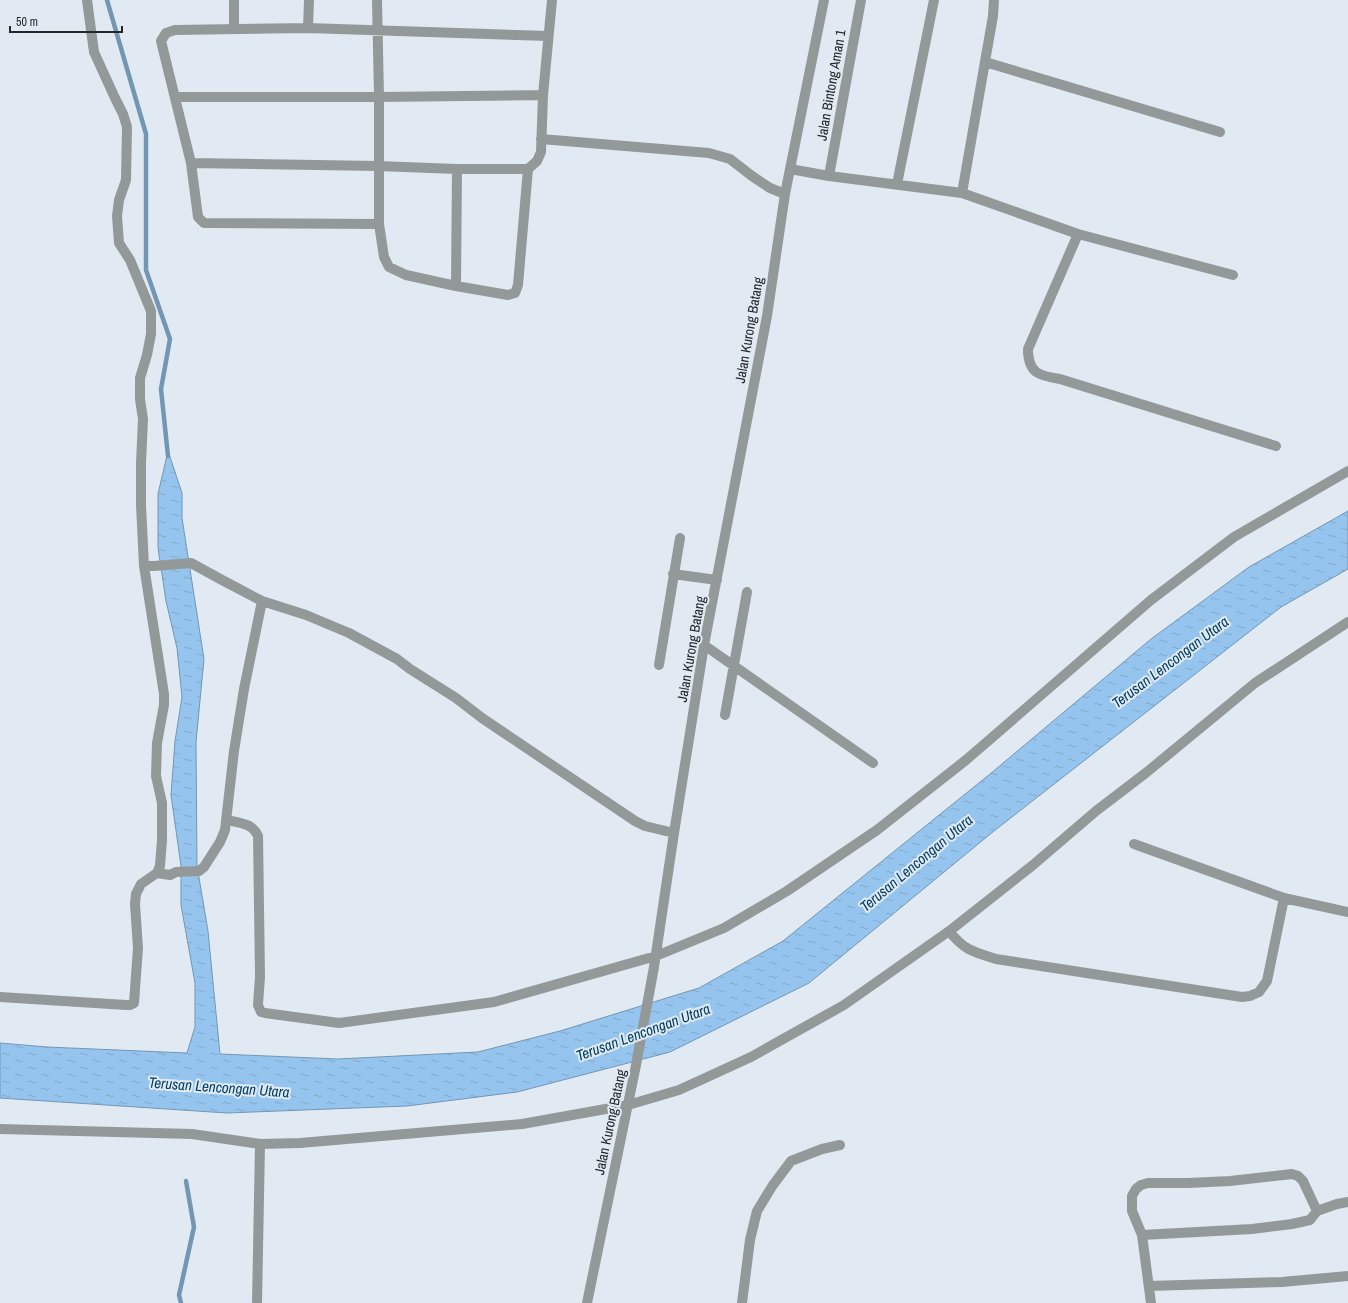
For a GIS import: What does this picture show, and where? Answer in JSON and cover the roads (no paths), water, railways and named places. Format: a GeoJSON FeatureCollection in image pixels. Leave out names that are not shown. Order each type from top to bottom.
{"type":"FeatureCollection","features":[{"type":"Feature","properties":{"kind":"street"},"geometry":{"type":"LineString","coordinates":[[0,997],[126,1005],[134,1003],[138,948],[135,904],[136,894],[141,884],[157,873],[160,866],[162,803],[156,776],[157,743],[164,705],[164,694],[141,484],[143,419],[140,399],[140,378],[147,355],[151,334],[151,311],[130,260],[119,242],[117,216],[119,200],[126,180],[127,127],[123,114],[94,52],[87,0]]}},
{"type":"Feature","properties":{"kind":"street"},"geometry":{"type":"LineString","coordinates":[[234,0],[234,28]]}},
{"type":"Feature","properties":{"kind":"street"},"geometry":{"type":"LineString","coordinates":[[308,28],[309,0]]}},
{"type":"Feature","properties":{"kind":"street"},"geometry":{"type":"LineString","coordinates":[[377,0],[379,224],[384,257],[390,267],[406,275],[456,286],[508,295],[514,293],[518,285],[528,169]]}},
{"type":"Feature","properties":{"kind":"street"},"geometry":{"type":"LineString","coordinates":[[192,163],[378,166],[457,169],[528,169],[537,161],[541,152],[543,95],[552,0]]}},
{"type":"Feature","properties":{"kind":"street","name":"Jalan Kurong Batang"},"geometry":{"type":"LineString","coordinates":[[587,1303],[636,1065],[654,968],[704,645],[767,316],[785,194],[824,0]]}},
{"type":"Feature","properties":{"kind":"street","name":"Jalan Bintong Aman 1"},"geometry":{"type":"LineString","coordinates":[[829,176],[861,0]]}},
{"type":"Feature","properties":{"kind":"street"},"geometry":{"type":"LineString","coordinates":[[897,184],[934,0]]}},
{"type":"Feature","properties":{"kind":"street"},"geometry":{"type":"LineString","coordinates":[[962,193],[993,16],[994,0]]}},
{"type":"Feature","properties":{"kind":"street"},"geometry":{"type":"LineString","coordinates":[[379,224],[204,223],[198,217],[192,163],[161,41],[166,33],[175,30],[308,28],[548,36]]}},
{"type":"Feature","properties":{"kind":"street"},"geometry":{"type":"LineString","coordinates":[[985,62],[1220,132]]}},
{"type":"Feature","properties":{"kind":"street"},"geometry":{"type":"LineString","coordinates":[[175,97],[543,95]]}},
{"type":"Feature","properties":{"kind":"street"},"geometry":{"type":"LineString","coordinates":[[541,139],[709,153],[730,159],[770,188],[785,194]]}},
{"type":"Feature","properties":{"kind":"street"},"geometry":{"type":"LineString","coordinates":[[456,286],[457,169]]}},
{"type":"Feature","properties":{"kind":"street"},"geometry":{"type":"LineString","coordinates":[[790,169],[829,176],[962,193],[1078,234],[1233,275]]}},
{"type":"Feature","properties":{"kind":"street"},"geometry":{"type":"LineString","coordinates":[[1078,234],[1028,349],[1028,360],[1033,370],[1039,375],[1060,379],[1276,446]]}},
{"type":"Feature","properties":{"kind":"street"},"geometry":{"type":"LineString","coordinates":[[227,820],[250,826],[255,830],[258,836],[260,977],[258,1005],[261,1012],[339,1023],[494,1002],[656,956],[724,928],[787,891],[877,830],[966,760],[1151,600],[1234,537],[1348,470]]}},
{"type":"Feature","properties":{"kind":"street"},"geometry":{"type":"LineString","coordinates":[[659,665],[680,538]]}},
{"type":"Feature","properties":{"kind":"street"},"geometry":{"type":"LineString","coordinates":[[149,566],[191,563],[262,601],[306,615],[349,633],[397,659],[635,821],[645,826],[674,833]]}},
{"type":"Feature","properties":{"kind":"street"},"geometry":{"type":"LineString","coordinates":[[673,574],[717,580]]}},
{"type":"Feature","properties":{"kind":"street"},"geometry":{"type":"LineString","coordinates":[[725,715],[747,592]]}},
{"type":"Feature","properties":{"kind":"street"},"geometry":{"type":"LineString","coordinates":[[157,873],[170,875],[176,872],[199,871],[204,867],[220,842],[225,830],[234,751],[244,689],[262,601]]}},
{"type":"Feature","properties":{"kind":"street"},"geometry":{"type":"LineString","coordinates":[[0,1129],[192,1134],[260,1144],[300,1143],[522,1124],[628,1105],[679,1090],[751,1057],[844,1005],[948,931],[1033,865],[1096,811],[1147,772],[1255,683],[1348,622]]}},
{"type":"Feature","properties":{"kind":"street"},"geometry":{"type":"LineString","coordinates":[[704,645],[873,763]]}},
{"type":"Feature","properties":{"kind":"street"},"geometry":{"type":"LineString","coordinates":[[1134,844],[1284,898],[1348,912]]}},
{"type":"Feature","properties":{"kind":"street"},"geometry":{"type":"LineString","coordinates":[[948,931],[957,941],[971,952],[996,958],[1242,997],[1250,996],[1259,992],[1267,981],[1284,898]]}},
{"type":"Feature","properties":{"kind":"street"},"geometry":{"type":"LineString","coordinates":[[257,1303],[260,1144]]}},
{"type":"Feature","properties":{"kind":"street"},"geometry":{"type":"LineString","coordinates":[[742,1303],[750,1240],[757,1211],[773,1185],[791,1161],[822,1149],[840,1145]]}},
{"type":"Feature","properties":{"kind":"street"},"geometry":{"type":"LineString","coordinates":[[1151,1303],[1142,1235],[1132,1211],[1132,1196],[1136,1189],[1141,1185],[1148,1183],[1230,1181],[1292,1174],[1298,1176],[1303,1181],[1317,1211]]}},
{"type":"Feature","properties":{"kind":"street"},"geometry":{"type":"LineString","coordinates":[[1142,1235],[1252,1229],[1292,1224],[1310,1220],[1317,1211],[1348,1202]]}},
{"type":"Feature","properties":{"kind":"street"},"geometry":{"type":"LineString","coordinates":[[1149,1286],[1282,1282],[1348,1276]]}},
{"type":"Feature","properties":{"kind":"water","name":"Terusan Lencongan Utara"},"geometry":{"type":"Polygon","coordinates":[[[168,451],[182,493],[182,518],[204,659],[196,742],[197,866],[208,931],[220,1054],[338,1059],[478,1052],[560,1031],[699,988],[783,941],[990,774],[1151,639],[1249,567],[1348,511],[1348,569],[1281,607],[994,831],[809,983],[670,1052],[517,1092],[407,1106],[227,1113],[0,1098],[0,1043],[47,1047],[187,1053],[195,1027],[195,983],[181,905],[181,866],[171,795],[175,741],[182,697],[177,648],[166,601],[158,548],[158,494],[168,451]]]}},
{"type":"Feature","properties":{"kind":"waterway"},"geometry":{"type":"LineString","coordinates":[[107,0],[146,134],[146,270],[170,339],[161,389],[168,456]]}},
{"type":"Feature","properties":{"kind":"waterway"},"geometry":{"type":"LineString","coordinates":[[181,1303],[179,1295],[194,1227],[186,1181]]}}]}
